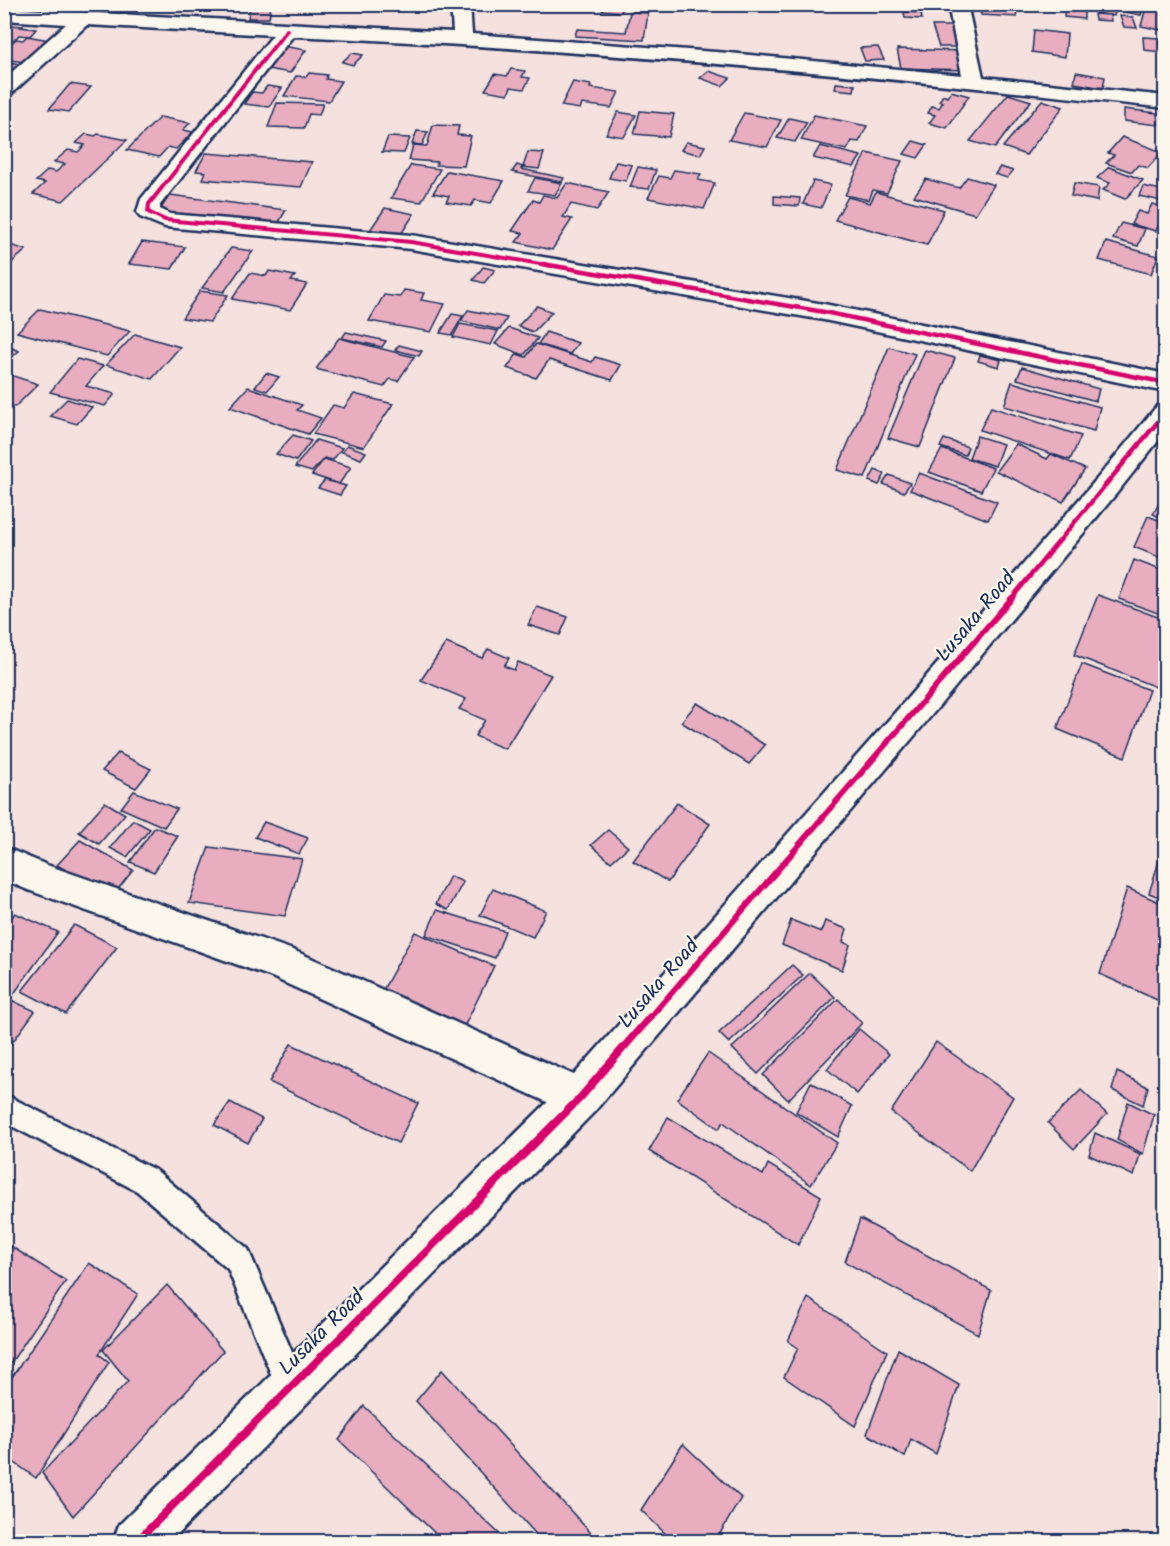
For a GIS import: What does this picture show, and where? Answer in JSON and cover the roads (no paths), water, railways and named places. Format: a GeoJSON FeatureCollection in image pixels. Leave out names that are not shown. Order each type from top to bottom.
{"type":"FeatureCollection","features":[{"type":"Feature","properties":{"kind":"street"},"geometry":{"type":"LineString","coordinates":[[460,4],[463,39]]}},
{"type":"Feature","properties":{"kind":"street"},"geometry":{"type":"LineString","coordinates":[[957,4],[974,81]]}},
{"type":"Feature","properties":{"kind":"street"},"geometry":{"type":"LineString","coordinates":[[4,14],[463,39],[692,55],[974,81],[1166,102]]}},
{"type":"Feature","properties":{"kind":"street"},"geometry":{"type":"LineString","coordinates":[[4,90],[83,20]]}},
{"type":"Feature","properties":{"kind":"street"},"geometry":{"type":"LineString","coordinates":[[286,30],[149,204],[148,212],[152,216],[165,220],[411,242],[824,312],[1166,382]]}},
{"type":"Feature","properties":{"kind":"street","name":"Lusaka Road"},"geometry":{"type":"LineString","coordinates":[[136,1542],[580,1098],[904,725],[1106,487],[1166,412]]}},
{"type":"Feature","properties":{"kind":"street"},"geometry":{"type":"LineString","coordinates":[[4,863],[40,879],[280,962],[580,1098]]}},
{"type":"Feature","properties":{"kind":"lane"},"geometry":{"type":"LineString","coordinates":[[4,1107],[147,1181],[238,1259],[291,1385]]}}]}
